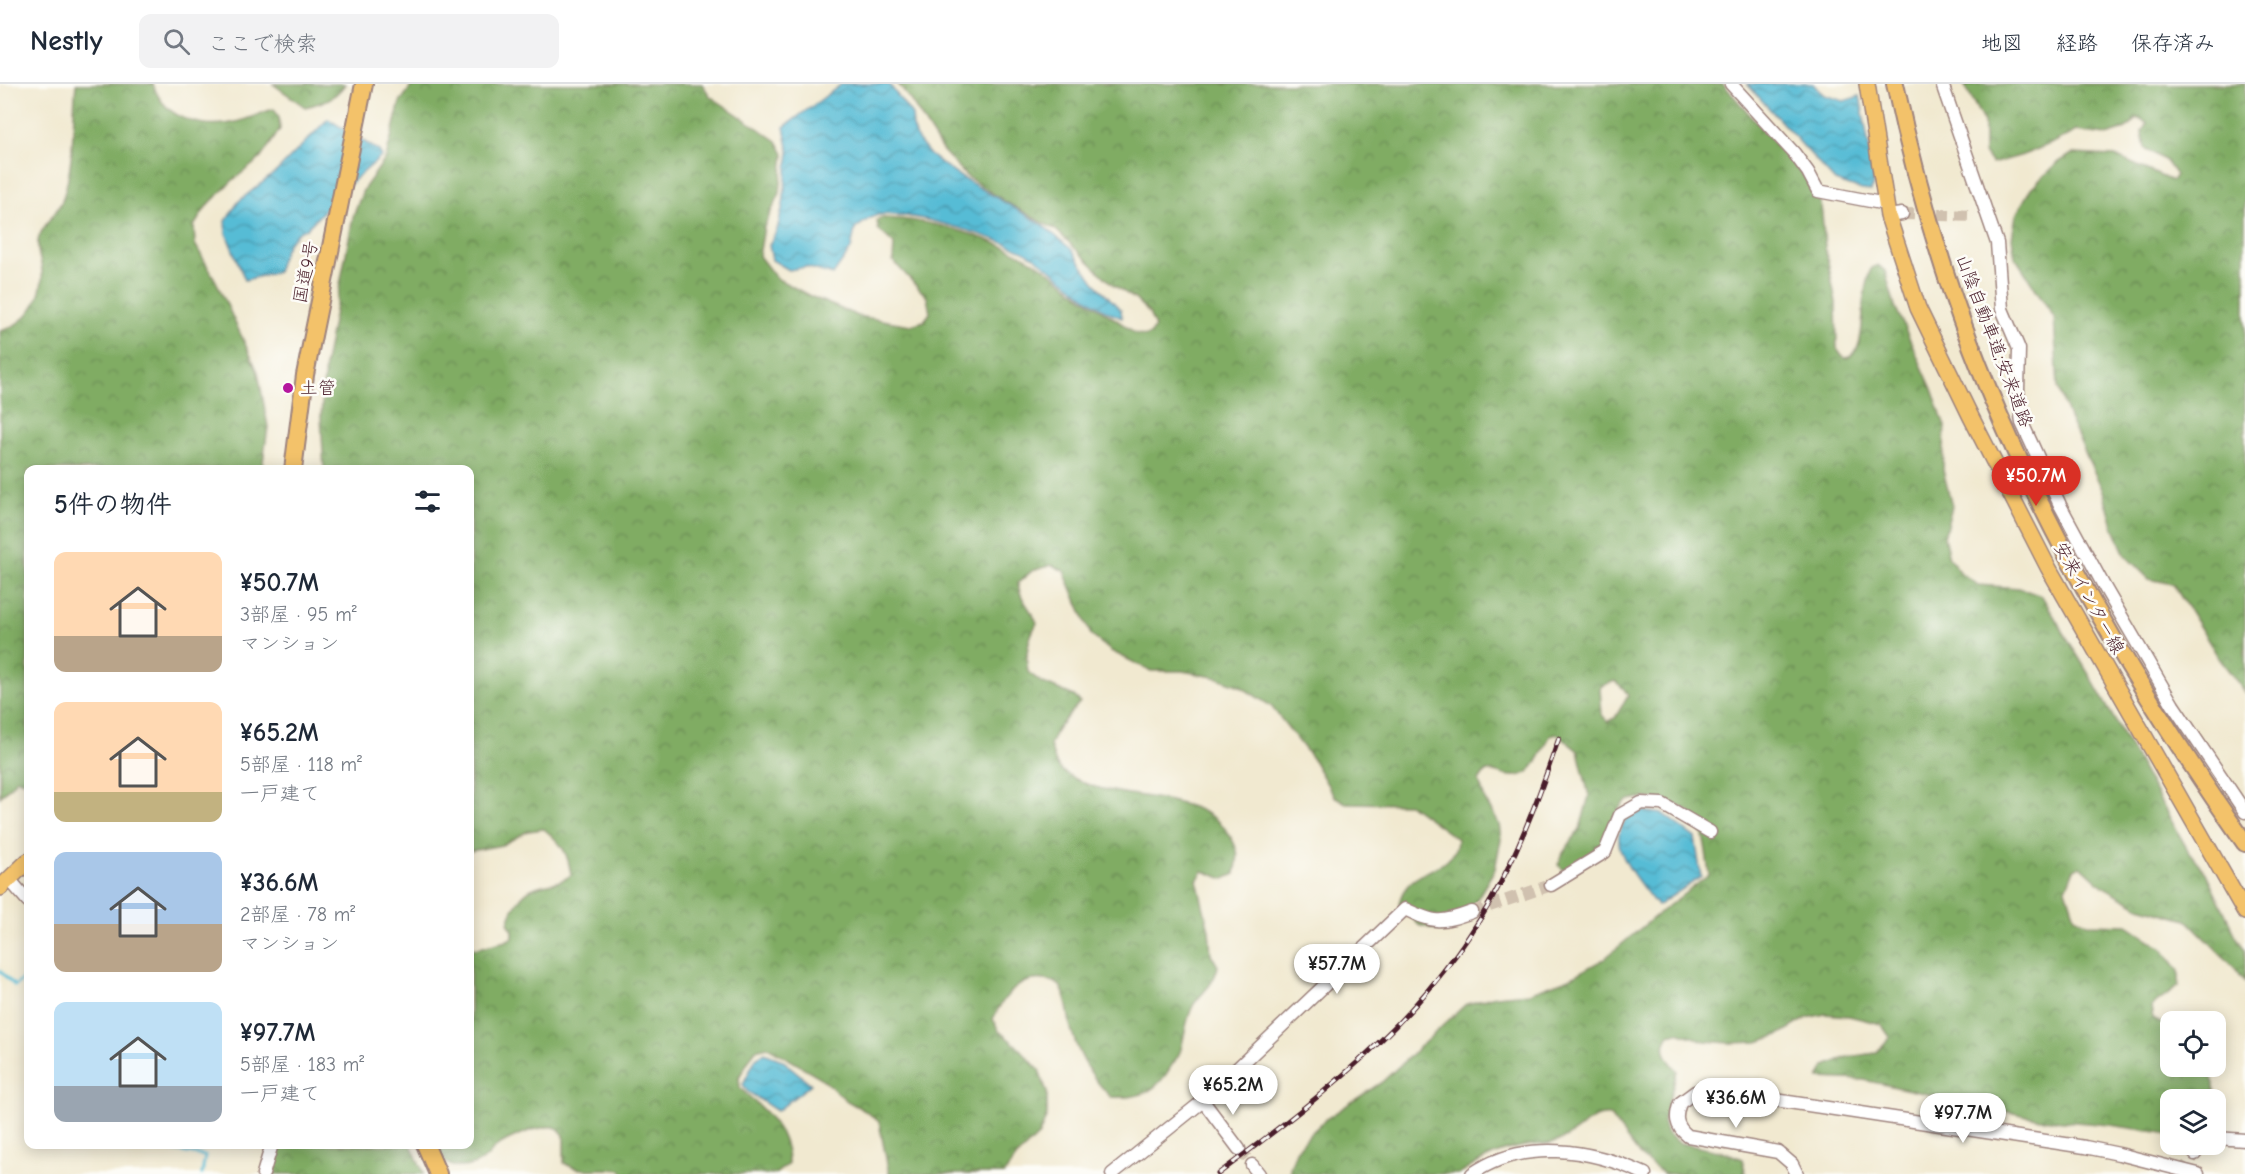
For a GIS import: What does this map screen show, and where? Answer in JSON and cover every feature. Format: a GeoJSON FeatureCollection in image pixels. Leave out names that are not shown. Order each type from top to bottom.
{"type":"FeatureCollection","features":[{"type":"Feature","properties":{"kind":"highway","name":"国道9号"},"geometry":{"type":"LineString","coordinates":[[294,465],[305,375],[364,84]]}},
{"type":"Feature","properties":{"kind":"highway","name":"山陰自動車道;安来道路"},"geometry":{"type":"LineString","coordinates":[[1895,84],[1924,206],[1953,295],[2020,460],[2059,541],[2104,622],[2151,702],[2245,843]]}},
{"type":"Feature","properties":{"kind":"highway"},"geometry":{"type":"LineString","coordinates":[[427,1149],[438,1174]]}},
{"type":"Feature","properties":{"kind":"main road","name":"安来インター線"},"geometry":{"type":"LineString","coordinates":[[1867,84],[1892,211],[1918,308],[1971,417],[2084,633],[2144,731],[2245,912]]}},
{"type":"Feature","properties":{"kind":"main road"},"geometry":{"type":"LineString","coordinates":[[4,884],[24,865]]}},
{"type":"Feature","properties":{"kind":"street"},"geometry":{"type":"LineString","coordinates":[[1731,84],[1794,153],[1818,191],[1892,211]]}},
{"type":"Feature","properties":{"kind":"street"},"geometry":{"type":"LineString","coordinates":[[1942,84],[1997,243],[2002,309],[2019,349],[2018,390],[2022,423],[2060,505],[2172,705],[2245,812]]}},
{"type":"Feature","properties":{"kind":"street"},"geometry":{"type":"LineString","coordinates":[[1974,216],[1988,216]]}},
{"type":"Feature","properties":{"kind":"street"},"geometry":{"type":"LineString","coordinates":[[1551,885],[1605,852],[1620,815],[1641,803],[1662,804],[1710,832]]}},
{"type":"Feature","properties":{"kind":"street"},"geometry":{"type":"LineString","coordinates":[[4,884],[24,898]]}},
{"type":"Feature","properties":{"kind":"street"},"geometry":{"type":"LineString","coordinates":[[1112,1174],[1203,1101],[1405,909],[1428,921],[1448,920],[1472,912]]}},
{"type":"Feature","properties":{"kind":"street"},"geometry":{"type":"LineString","coordinates":[[1797,1174],[1792,1164],[1778,1152],[1688,1136],[1679,1128],[1677,1122],[1680,1102],[1689,1094],[1709,1090],[2085,1147],[2198,1174]]}},
{"type":"Feature","properties":{"kind":"street"},"geometry":{"type":"LineString","coordinates":[[1203,1101],[1239,1149]]}},
{"type":"Feature","properties":{"kind":"street"},"geometry":{"type":"LineString","coordinates":[[2226,1139],[2245,1140]]}},
{"type":"Feature","properties":{"kind":"street"},"geometry":{"type":"LineString","coordinates":[[263,1174],[270,1149]]}},
{"type":"Feature","properties":{"kind":"street"},"geometry":{"type":"LineString","coordinates":[[1472,1174],[1495,1160],[1511,1155],[1567,1150],[1589,1153],[1645,1174]]}},
{"type":"Feature","properties":{"kind":"green space"},"geometry":{"type":"Polygon","coordinates":[[[76,84],[153,84],[167,107],[178,115],[202,123],[230,123],[274,109],[279,117],[280,129],[260,159],[233,180],[206,207],[194,226],[195,244],[216,281],[258,372],[268,427],[263,465],[24,465],[24,781],[17,779],[0,797],[0,331],[15,325],[35,304],[42,278],[38,240],[61,203],[67,184],[76,84]]]}},
{"type":"Feature","properties":{"kind":"green space"},"geometry":{"type":"Polygon","coordinates":[[[273,84],[345,84],[328,100],[305,107],[273,84]]]}},
{"type":"Feature","properties":{"kind":"green space"},"geometry":{"type":"Polygon","coordinates":[[[413,84],[702,84],[710,96],[777,141],[784,154],[780,193],[764,227],[759,256],[776,278],[810,296],[858,316],[911,325],[924,321],[930,313],[927,297],[893,261],[894,244],[878,229],[877,220],[880,218],[902,219],[947,227],[1014,251],[1053,274],[1135,333],[1146,336],[1151,334],[1155,327],[1149,313],[1135,299],[1113,285],[1056,230],[1004,201],[966,176],[942,150],[898,84],[1723,84],[1806,179],[1821,204],[1825,247],[1836,302],[1837,348],[1844,358],[1851,356],[1860,341],[1865,288],[1871,268],[1878,265],[1885,271],[1895,306],[1932,389],[1945,426],[1943,470],[1952,506],[1944,537],[1949,558],[1961,573],[1978,585],[2019,588],[2042,596],[2189,852],[2206,873],[2245,950],[2245,982],[2235,968],[2187,920],[2140,907],[2104,887],[2081,866],[2074,869],[2066,889],[2075,917],[2087,924],[2127,925],[2163,949],[2179,971],[2179,986],[2151,1007],[2153,1018],[2160,1022],[2160,1077],[2212,1077],[2214,1089],[2160,1089],[2160,1132],[2110,1125],[2041,1119],[1864,1080],[1819,1078],[1825,1066],[1848,1057],[1876,1053],[1890,1037],[1881,1024],[1849,1016],[1825,1014],[1807,1018],[1779,1035],[1758,1042],[1705,1041],[1677,1032],[1669,1034],[1666,1040],[1664,1049],[1677,1071],[1663,1122],[1667,1134],[1680,1143],[1728,1153],[1742,1159],[1746,1174],[1664,1174],[1640,1156],[1610,1116],[1603,1116],[1591,1120],[1559,1141],[1500,1152],[1460,1174],[1291,1174],[1290,1168],[1296,1151],[1310,1134],[1326,1119],[1382,1082],[1465,1005],[1495,996],[1529,993],[1570,978],[1604,959],[1709,875],[1701,829],[1695,817],[1681,807],[1649,798],[1630,800],[1619,809],[1598,849],[1564,870],[1558,865],[1563,853],[1580,829],[1589,796],[1578,751],[1557,734],[1550,736],[1539,759],[1523,775],[1505,775],[1486,771],[1479,781],[1485,800],[1499,824],[1501,839],[1495,869],[1474,904],[1459,925],[1444,932],[1419,925],[1399,904],[1404,891],[1420,875],[1449,859],[1455,850],[1457,839],[1409,804],[1346,803],[1334,796],[1312,758],[1271,706],[1240,686],[1218,678],[1183,671],[1151,671],[1111,651],[1091,635],[1064,571],[1052,565],[1032,571],[1018,583],[1023,599],[1037,623],[1028,646],[1028,672],[1041,682],[1074,696],[1080,702],[1057,729],[1050,745],[1058,767],[1072,777],[1092,786],[1165,800],[1209,815],[1226,830],[1238,853],[1235,874],[1224,879],[1203,871],[1197,880],[1209,930],[1211,954],[1218,966],[1211,983],[1191,1009],[1180,1053],[1154,1088],[1131,1097],[1111,1097],[1093,1076],[1084,1061],[1071,1030],[1063,990],[1057,983],[1035,980],[1012,990],[993,1019],[999,1031],[1016,1045],[1039,1070],[1047,1092],[1047,1115],[1039,1135],[1018,1155],[1004,1174],[889,1174],[879,1122],[847,1101],[820,1077],[768,1047],[755,1050],[739,1077],[740,1088],[773,1121],[784,1141],[788,1164],[775,1174],[624,1174],[621,1170],[578,1168],[564,1163],[564,1135],[557,1128],[551,1127],[535,1129],[508,1140],[496,1147],[483,1160],[472,1165],[460,1167],[449,1164],[442,1158],[439,1149],[474,1149],[474,949],[513,937],[513,931],[508,923],[522,897],[531,889],[558,882],[571,875],[563,849],[544,829],[528,831],[502,845],[474,850],[474,465],[324,465],[321,417],[325,363],[353,217],[363,190],[386,158],[400,102],[413,84]],[[1615,681],[1601,686],[1600,689],[1602,715],[1608,722],[1615,718],[1628,696],[1615,681]]]}},
{"type":"Feature","properties":{"kind":"green space"},"geometry":{"type":"Polygon","coordinates":[[[1964,84],[2245,84],[2245,692],[2219,658],[2173,584],[2149,579],[2125,555],[2114,529],[2103,491],[2069,418],[2058,388],[2054,317],[2015,257],[2012,238],[2016,215],[2031,188],[2059,162],[2072,154],[2115,156],[2172,181],[2176,175],[2166,161],[2145,148],[2142,132],[2147,123],[2137,118],[2126,129],[2106,135],[2076,131],[2023,155],[1992,164],[1984,153],[1984,123],[1964,84]]]}},
{"type":"Feature","properties":{"kind":"green space"},"geometry":{"type":"Polygon","coordinates":[[[413,1149],[424,1174],[269,1174],[271,1165],[280,1150],[413,1149]]]}},
{"type":"Feature","properties":{"kind":"water"},"geometry":{"type":"Polygon","coordinates":[[[842,84],[889,84],[912,115],[913,127],[918,140],[930,155],[956,174],[1040,223],[1071,249],[1094,282],[1121,310],[1122,318],[1099,306],[1022,250],[956,227],[908,216],[875,216],[855,229],[851,249],[833,275],[806,267],[789,270],[772,260],[769,245],[777,230],[783,205],[789,152],[784,127],[842,84]]]}},
{"type":"Feature","properties":{"kind":"water"},"geometry":{"type":"Polygon","coordinates":[[[1747,84],[1813,84],[1824,95],[1844,101],[1860,96],[1875,180],[1871,191],[1835,181],[1747,84]]]}},
{"type":"Feature","properties":{"kind":"water"},"geometry":{"type":"Polygon","coordinates":[[[328,119],[379,151],[382,156],[352,182],[307,228],[290,240],[277,272],[245,280],[226,233],[226,220],[239,201],[277,171],[328,119]]]}},
{"type":"Feature","properties":{"kind":"water"},"geometry":{"type":"Polygon","coordinates":[[[1644,811],[1663,814],[1695,838],[1701,877],[1657,906],[1626,863],[1619,844],[1619,833],[1626,818],[1644,811]]]}},
{"type":"Feature","properties":{"kind":"water"},"geometry":{"type":"Polygon","coordinates":[[[764,1053],[782,1060],[811,1084],[777,1111],[747,1091],[743,1084],[756,1058],[764,1053]]]}},
{"type":"Feature","properties":{"kind":"waterway"},"geometry":{"type":"LineString","coordinates":[[0,971],[15,986],[24,978]]}},
{"type":"Feature","properties":{"kind":"waterway"},"geometry":{"type":"LineString","coordinates":[[171,1149],[205,1156],[202,1174]]}},
{"type":"Feature","properties":{"kind":"tunnel"},"geometry":{"type":"LineString","coordinates":[[1902,214],[1974,216]]}},
{"type":"Feature","properties":{"kind":"tunnel"},"geometry":{"type":"LineString","coordinates":[[1472,912],[1551,885]]}},
{"type":"Feature","properties":{"kind":"tunnel"},"geometry":{"type":"LineString","coordinates":[[1239,1149],[1252,1165]]}},
{"type":"Feature","properties":{"kind":"tunnel"},"geometry":{"type":"LineString","coordinates":[[2181,1174],[2194,1155]]}},
{"type":"Feature","properties":{"kind":"railway"},"geometry":{"type":"LineString","coordinates":[[1218,1174],[1340,1078],[1412,1008],[1445,969],[1475,928],[1510,864],[1540,793],[1559,738]]}},
{"type":"Feature","properties":{"kind":"place","name":"土管"},"geometry":{"type":"Point","coordinates":[288,388]}}]}
